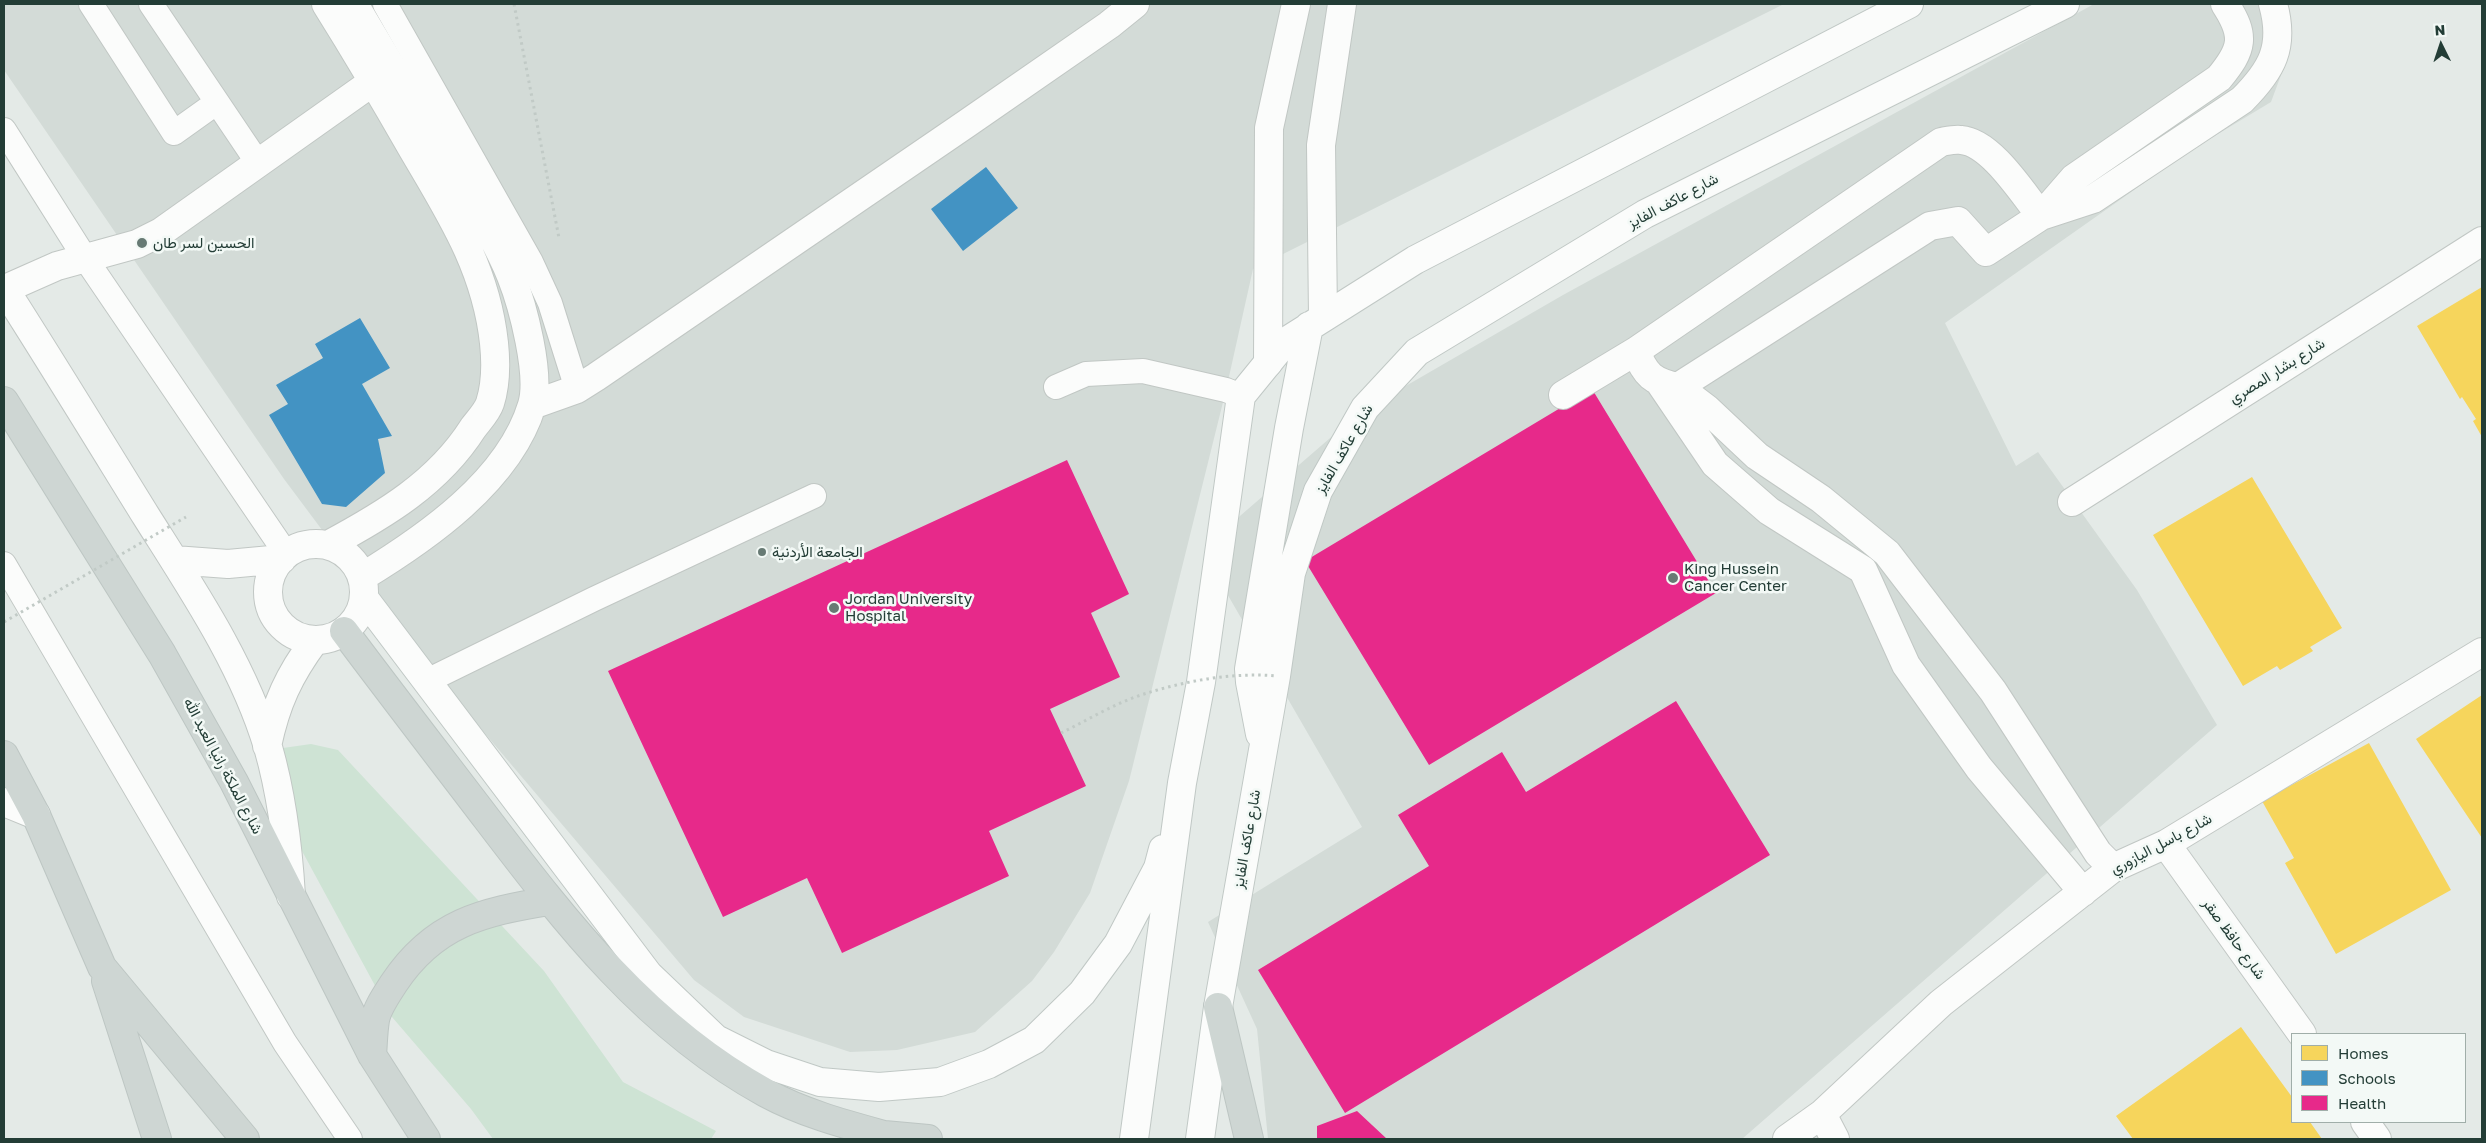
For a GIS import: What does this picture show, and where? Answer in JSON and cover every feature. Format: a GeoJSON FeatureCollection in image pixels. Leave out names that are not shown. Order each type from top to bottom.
{"type":"FeatureCollection","features":[{"type":"Feature","properties":{"kind":"main road","name":"شارع الملكة رانيا العبد الله"},"geometry":{"type":"LineString","coordinates":[[4,401],[162,654],[234,782],[372,1055],[426,1139]]}},
{"type":"Feature","properties":{"kind":"main road"},"geometry":{"type":"LineString","coordinates":[[344,631],[550,901],[629,991],[714,1061],[775,1097],[824,1118],[884,1135]]}},
{"type":"Feature","properties":{"kind":"main road"},"geometry":{"type":"LineString","coordinates":[[4,755],[36,814],[102,968],[157,1139]]}},
{"type":"Feature","properties":{"kind":"main road"},"geometry":{"type":"LineString","coordinates":[[372,1055],[375,1019],[386,996],[402,971],[420,951],[447,930],[474,917],[509,908],[550,901]]}},
{"type":"Feature","properties":{"kind":"main road"},"geometry":{"type":"LineString","coordinates":[[102,968],[245,1139]]}},
{"type":"Feature","properties":{"kind":"main road"},"geometry":{"type":"LineString","coordinates":[[1218,1006],[1249,1139]]}},
{"type":"Feature","properties":{"kind":"main road"},"geometry":{"type":"LineString","coordinates":[[829,1139],[884,1135],[928,1139]]}},
{"type":"Feature","properties":{"kind":"street"},"geometry":{"type":"LineString","coordinates":[[326,4],[374,81],[465,239],[481,278],[491,319],[496,365],[490,403],[466,440],[437,473],[404,501],[374,521],[328,545]]}},
{"type":"Feature","properties":{"kind":"street"},"geometry":{"type":"LineString","coordinates":[[354,4],[488,230],[511,276],[525,320],[534,365],[532,404],[509,453],[442,524],[363,588],[357,617],[344,631],[330,638],[315,640],[297,635],[282,625],[272,610],[268,592],[272,574],[284,557],[299,547],[313,544],[328,545],[342,551],[355,562],[363,588],[427,681],[648,974],[716,1039],[766,1064],[820,1082],[879,1087],[940,1082],[989,1064],[1034,1040],[1082,993],[1118,944],[1158,868],[1182,783]]}},
{"type":"Feature","properties":{"kind":"street"},"geometry":{"type":"LineString","coordinates":[[532,404],[577,389],[966,124],[1109,25],[1135,4]]}},
{"type":"Feature","properties":{"kind":"street"},"geometry":{"type":"LineString","coordinates":[[1268,363],[1269,128],[1296,4]]}},
{"type":"Feature","properties":{"kind":"street"},"geometry":{"type":"LineString","coordinates":[[1263,747],[1249,669],[1288,428],[1316,321],[1321,144],[1342,4]]}},
{"type":"Feature","properties":{"kind":"street"},"geometry":{"type":"LineString","coordinates":[[1134,1139],[1182,783],[1201,682],[1241,396],[1286,342],[1414,260],[1909,4]]}},
{"type":"Feature","properties":{"kind":"street","name":"شارع عاكف الفايز"},"geometry":{"type":"LineString","coordinates":[[1200,1139],[1218,1006],[1276,676],[1291,573],[1318,491],[1365,408],[1417,352],[1645,214],[2066,4]]}},
{"type":"Feature","properties":{"kind":"street"},"geometry":{"type":"LineString","coordinates":[[2041,216],[2074,178],[2219,78],[2236,59],[2240,36],[2236,20],[2225,4]]}},
{"type":"Feature","properties":{"kind":"street"},"geometry":{"type":"LineString","coordinates":[[1669,385],[1930,226],[1958,221],[1986,252],[2041,216],[2092,199],[2242,100],[2261,81],[2274,61],[2278,35],[2273,4]]}},
{"type":"Feature","properties":{"kind":"street"},"geometry":{"type":"LineString","coordinates":[[291,896],[288,846],[280,795],[267,746],[251,701],[231,657],[174,560],[4,289],[58,266],[111,253],[137,244],[161,232],[374,81]]}},
{"type":"Feature","properties":{"kind":"street"},"geometry":{"type":"LineString","coordinates":[[1563,395],[1636,351],[1942,142],[1961,140],[1982,149],[1993,157],[2041,216]]}},
{"type":"Feature","properties":{"kind":"street","name":"شارع بشار المصري"},"geometry":{"type":"LineString","coordinates":[[2072,502],[2482,241]]}},
{"type":"Feature","properties":{"kind":"street"},"geometry":{"type":"LineString","coordinates":[[1636,351],[1643,369],[1707,409],[1757,456],[1821,499],[1887,553],[1993,691],[2098,852],[2113,868]]}},
{"type":"Feature","properties":{"kind":"street"},"geometry":{"type":"LineString","coordinates":[[1669,385],[1715,464],[1769,511],[1863,570],[1906,665],[1979,768],[2083,892]]}},
{"type":"Feature","properties":{"kind":"street"},"geometry":{"type":"LineString","coordinates":[[174,560],[228,564],[284,557]]}},
{"type":"Feature","properties":{"kind":"street"},"geometry":{"type":"LineString","coordinates":[[267,746],[273,716],[283,689],[297,663],[315,640]]}},
{"type":"Feature","properties":{"kind":"street","name":"شارع باسل اليازوري"},"geometry":{"type":"LineString","coordinates":[[1787,1139],[1822,1114],[1941,1003],[2113,868],[2166,844],[2482,652]]}},
{"type":"Feature","properties":{"kind":"street"},"geometry":{"type":"LineString","coordinates":[[4,802],[36,814]]}},
{"type":"Feature","properties":{"kind":"street","name":"شارع حافظ صقر"},"geometry":{"type":"LineString","coordinates":[[2166,844],[2301,1033]]}},
{"type":"Feature","properties":{"kind":"street"},"geometry":{"type":"LineString","coordinates":[[1822,1114],[1835,1139]]}},
{"type":"Feature","properties":{"kind":"street"},"geometry":{"type":"LineString","coordinates":[[2366,1123],[2377,1139]]}},
{"type":"Feature","properties":{"kind":"lane"},"geometry":{"type":"LineString","coordinates":[[91,4],[174,133],[216,103]]}},
{"type":"Feature","properties":{"kind":"lane"},"geometry":{"type":"LineString","coordinates":[[150,4],[258,163]]}},
{"type":"Feature","properties":{"kind":"lane"},"geometry":{"type":"LineString","coordinates":[[385,4],[531,262],[550,303],[577,389]]}},
{"type":"Feature","properties":{"kind":"lane"},"geometry":{"type":"LineString","coordinates":[[4,130],[85,258],[284,557]]}},
{"type":"Feature","properties":{"kind":"lane"},"geometry":{"type":"LineString","coordinates":[[1056,387],[1086,374],[1143,371],[1226,390],[1241,396]]}},
{"type":"Feature","properties":{"kind":"lane"},"geometry":{"type":"LineString","coordinates":[[427,681],[594,599],[814,496]]}},
{"type":"Feature","properties":{"kind":"lane"},"geometry":{"type":"LineString","coordinates":[[4,564],[285,1043],[350,1139]]}},
{"type":"Feature","properties":{"kind":"path"},"geometry":{"type":"LineString","coordinates":[[514,4],[560,248]]}},
{"type":"Feature","properties":{"kind":"path"},"geometry":{"type":"LineString","coordinates":[[4,622],[186,517]]}},
{"type":"Feature","properties":{"kind":"path"},"geometry":{"type":"LineString","coordinates":[[1061,733],[1142,694],[1227,676],[1256,674],[1276,676]]}},
{"type":"Feature","properties":{"kind":"shaded area","name":"الجامعة الأردنية"},"geometry":{"type":"Polygon","coordinates":[[[4,4],[1784,4],[1253,269],[1226,390],[1129,781],[1090,893],[1054,952],[1032,981],[975,1032],[897,1050],[850,1052],[744,1017],[694,980],[393,625],[284,479],[4,70],[4,4]]]}},
{"type":"Feature","properties":{"kind":"shaded area","name":"King Hussein Cancer Center"},"geometry":{"type":"Polygon","coordinates":[[[2094,4],[2270,4],[2286,25],[2284,67],[2271,102],[2188,152],[1945,323],[2016,466],[2038,452],[2137,590],[2217,725],[1742,1139],[1268,1139],[1257,1029],[1208,922],[1362,827],[1211,566],[1218,535],[1359,413],[1563,295],[2094,4]]]}},
{"type":"Feature","properties":{"kind":"green space"},"geometry":{"type":"Polygon","coordinates":[[[311,744],[338,750],[544,971],[623,1082],[716,1131],[711,1139],[493,1139],[471,1109],[392,1017],[263,779],[276,749],[311,744]]]}},
{"type":"Feature","properties":{"kind":"building: Homes"},"geometry":{"type":"Polygon","coordinates":[[[2482,287],[2482,437],[2473,421],[2476,419],[2462,397],[2460,399],[2417,326],[2482,287]]]}},
{"type":"Feature","properties":{"kind":"building: Homes"},"geometry":{"type":"Polygon","coordinates":[[[2252,477],[2342,628],[2310,647],[2313,651],[2280,670],[2277,666],[2243,686],[2153,535],[2252,477]]]}},
{"type":"Feature","properties":{"kind":"building: Homes"},"geometry":{"type":"Polygon","coordinates":[[[2482,695],[2482,838],[2416,739],[2482,695]]]}},
{"type":"Feature","properties":{"kind":"building: Homes"},"geometry":{"type":"Polygon","coordinates":[[[2369,743],[2451,890],[2336,954],[2285,863],[2294,858],[2262,801],[2369,743]]]}},
{"type":"Feature","properties":{"kind":"building: Homes"},"geometry":{"type":"Polygon","coordinates":[[[2241,1027],[2291,1096],[2291,1123],[2311,1123],[2322,1139],[2133,1139],[2116,1116],[2241,1027]]]}},
{"type":"Feature","properties":{"kind":"building: Schools"},"geometry":{"type":"Polygon","coordinates":[[[986,167],[1018,208],[963,251],[931,209],[986,167]]]}},
{"type":"Feature","properties":{"kind":"building: Schools"},"geometry":{"type":"Polygon","coordinates":[[[360,318],[390,368],[362,384],[392,436],[378,439],[385,473],[346,507],[322,504],[269,415],[288,404],[276,385],[323,358],[315,344],[360,318]]]}},
{"type":"Feature","properties":{"kind":"building: Health"},"geometry":{"type":"Polygon","coordinates":[[[1592,389],[1716,593],[1429,765],[1305,561],[1592,389]]]}},
{"type":"Feature","properties":{"kind":"building: Health"},"geometry":{"type":"Polygon","coordinates":[[[1067,460],[1129,594],[1091,613],[1120,677],[1050,709],[1086,786],[989,831],[1009,876],[842,953],[807,878],[723,917],[608,671],[1067,460]]]}},
{"type":"Feature","properties":{"kind":"building: Health"},"geometry":{"type":"Polygon","coordinates":[[[1676,701],[1770,855],[1345,1113],[1258,970],[1429,866],[1398,815],[1502,752],[1526,792],[1676,701]]]}},
{"type":"Feature","properties":{"kind":"building: Health"},"geometry":{"type":"Polygon","coordinates":[[[1357,1111],[1387,1139],[1317,1139],[1317,1126],[1357,1111]]]}},
{"type":"Feature","properties":{"kind":"place","name":"الحسين لسر طان"},"geometry":{"type":"Point","coordinates":[142,243]}},
{"type":"Feature","properties":{"kind":"place","name":"الجامعة الأردنية"},"geometry":{"type":"Point","coordinates":[762,552]}},
{"type":"Feature","properties":{"kind":"place","name":"King Hussein Cancer Center"},"geometry":{"type":"Point","coordinates":[1673,578]}},
{"type":"Feature","properties":{"kind":"place","name":"Jordan University Hospital"},"geometry":{"type":"Point","coordinates":[834,608]}}]}
